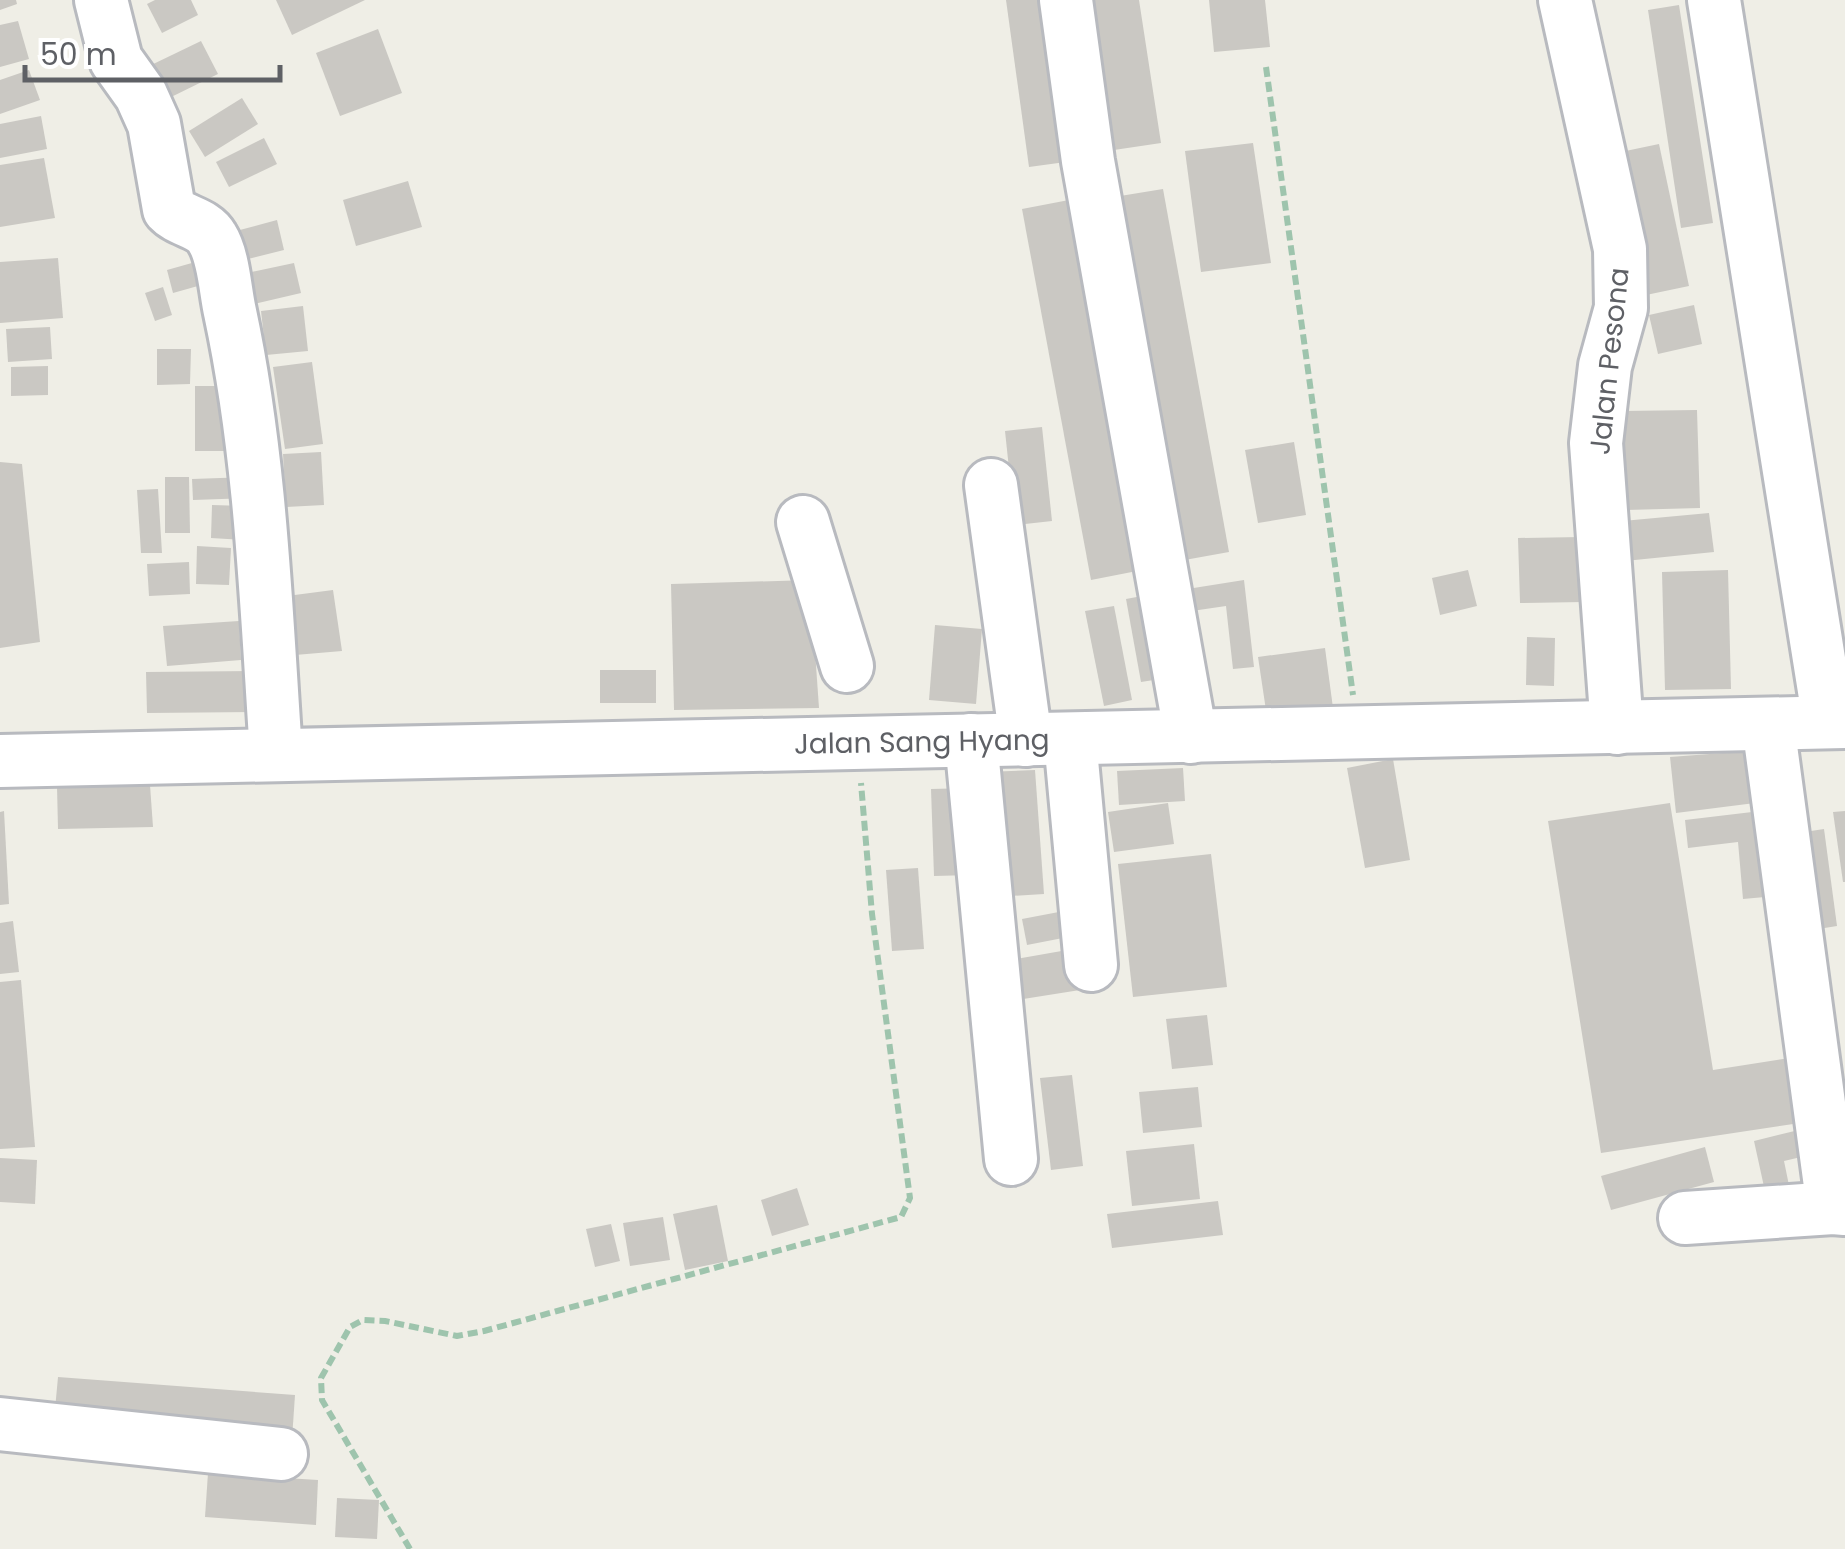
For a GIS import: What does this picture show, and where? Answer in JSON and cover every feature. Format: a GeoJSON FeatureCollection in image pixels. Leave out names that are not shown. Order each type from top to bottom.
{"type":"FeatureCollection","features":[{"type":"Feature","properties":{"kind":"street"},"geometry":{"type":"LineString","coordinates":[[100,0],[116,60],[141,96],[154,124],[169,208],[176,217],[207,231],[216,247],[234,327],[257,481],[276,753]]}},
{"type":"Feature","properties":{"kind":"street"},"geometry":{"type":"LineString","coordinates":[[1066,0],[1088,161],[1192,738]]}},
{"type":"Feature","properties":{"kind":"street","name":"Jalan Pesona"},"geometry":{"type":"LineString","coordinates":[[1565,0],[1620,249],[1621,308],[1605,366],[1596,444],[1617,728]]}},
{"type":"Feature","properties":{"kind":"street"},"geometry":{"type":"LineString","coordinates":[[1714,0],[1837,722]]}},
{"type":"Feature","properties":{"kind":"street"},"geometry":{"type":"LineString","coordinates":[[991,485],[1048,739],[1091,964]]}},
{"type":"Feature","properties":{"kind":"street"},"geometry":{"type":"LineString","coordinates":[[803,522],[848,666]]}},
{"type":"Feature","properties":{"kind":"street","name":"Jalan Sang Hyang"},"geometry":{"type":"LineString","coordinates":[[0,761],[858,742],[1359,736],[1837,722]]}},
{"type":"Feature","properties":{"kind":"street"},"geometry":{"type":"LineString","coordinates":[[1686,1218],[1839,1208],[1768,724]]}},
{"type":"Feature","properties":{"kind":"street"},"geometry":{"type":"LineString","coordinates":[[971,740],[1011,1159]]}},
{"type":"Feature","properties":{"kind":"street"},"geometry":{"type":"LineString","coordinates":[[0,1424],[281,1454]]}},
{"type":"Feature","properties":{"kind":"path"},"geometry":{"type":"LineString","coordinates":[[1266,67],[1359,736]]}},
{"type":"Feature","properties":{"kind":"path"},"geometry":{"type":"LineString","coordinates":[[410,1549],[322,1400],[320,1378],[350,1327],[363,1320],[456,1336],[484,1331],[901,1217],[910,1198],[872,914],[858,742]]}},
{"type":"Feature","properties":{"kind":"building"},"geometry":{"type":"Polygon","coordinates":[[[0,0],[16,0],[17,4],[0,10],[0,0]]]}},
{"type":"Feature","properties":{"kind":"building"},"geometry":{"type":"Polygon","coordinates":[[[155,0],[191,0],[198,15],[162,33],[147,4],[155,0]]]}},
{"type":"Feature","properties":{"kind":"building"},"geometry":{"type":"Polygon","coordinates":[[[276,0],[365,0],[292,35],[276,0]]]}},
{"type":"Feature","properties":{"kind":"building"},"geometry":{"type":"Polygon","coordinates":[[[1006,0],[1051,0],[1073,161],[1029,167],[1006,0]]]}},
{"type":"Feature","properties":{"kind":"building"},"geometry":{"type":"Polygon","coordinates":[[[1091,0],[1139,0],[1161,143],[1114,150],[1091,0]]]}},
{"type":"Feature","properties":{"kind":"building"},"geometry":{"type":"Polygon","coordinates":[[[1209,0],[1265,0],[1270,47],[1214,52],[1209,0]]]}},
{"type":"Feature","properties":{"kind":"building"},"geometry":{"type":"Polygon","coordinates":[[[1679,5],[1713,223],[1681,228],[1648,10],[1679,5]]]}},
{"type":"Feature","properties":{"kind":"building"},"geometry":{"type":"Polygon","coordinates":[[[18,21],[29,59],[0,67],[0,25],[18,21]]]}},
{"type":"Feature","properties":{"kind":"building"},"geometry":{"type":"Polygon","coordinates":[[[378,29],[402,93],[340,116],[316,53],[378,29]]]}},
{"type":"Feature","properties":{"kind":"building"},"geometry":{"type":"Polygon","coordinates":[[[201,41],[218,74],[161,102],[145,68],[201,41]]]}},
{"type":"Feature","properties":{"kind":"building"},"geometry":{"type":"Polygon","coordinates":[[[29,70],[40,100],[0,114],[0,80],[29,70]]]}},
{"type":"Feature","properties":{"kind":"building"},"geometry":{"type":"Polygon","coordinates":[[[242,98],[258,124],[205,157],[189,131],[242,98]]]}},
{"type":"Feature","properties":{"kind":"building"},"geometry":{"type":"Polygon","coordinates":[[[41,116],[47,149],[0,158],[0,124],[41,116]]]}},
{"type":"Feature","properties":{"kind":"building"},"geometry":{"type":"Polygon","coordinates":[[[264,138],[277,164],[229,187],[216,162],[264,138]]]}},
{"type":"Feature","properties":{"kind":"building"},"geometry":{"type":"Polygon","coordinates":[[[1253,143],[1271,263],[1201,272],[1185,151],[1253,143]]]}},
{"type":"Feature","properties":{"kind":"building"},"geometry":{"type":"Polygon","coordinates":[[[1659,144],[1689,286],[1646,295],[1616,153],[1659,144]]]}},
{"type":"Feature","properties":{"kind":"building"},"geometry":{"type":"Polygon","coordinates":[[[44,158],[55,218],[0,227],[0,165],[44,158]]]}},
{"type":"Feature","properties":{"kind":"building"},"geometry":{"type":"Polygon","coordinates":[[[408,181],[422,227],[356,246],[343,200],[408,181]]]}},
{"type":"Feature","properties":{"kind":"building"},"geometry":{"type":"Polygon","coordinates":[[[1163,189],[1229,552],[1179,561],[1114,197],[1163,189]]]}},
{"type":"Feature","properties":{"kind":"building"},"geometry":{"type":"Polygon","coordinates":[[[1069,200],[1137,571],[1091,580],[1022,209],[1069,200]]]}},
{"type":"Feature","properties":{"kind":"building"},"geometry":{"type":"Polygon","coordinates":[[[277,220],[284,250],[244,260],[236,231],[277,220]]]}},
{"type":"Feature","properties":{"kind":"building"},"geometry":{"type":"Polygon","coordinates":[[[58,258],[63,318],[0,323],[0,262],[58,258]]]}},
{"type":"Feature","properties":{"kind":"building"},"geometry":{"type":"Polygon","coordinates":[[[199,261],[205,284],[173,293],[167,270],[199,261]]]}},
{"type":"Feature","properties":{"kind":"building"},"geometry":{"type":"Polygon","coordinates":[[[294,263],[301,293],[254,304],[247,273],[294,263]]]}},
{"type":"Feature","properties":{"kind":"building"},"geometry":{"type":"Polygon","coordinates":[[[163,287],[172,315],[155,321],[145,293],[163,287]]]}},
{"type":"Feature","properties":{"kind":"building"},"geometry":{"type":"Polygon","coordinates":[[[1694,305],[1702,344],[1658,354],[1649,315],[1694,305]]]}},
{"type":"Feature","properties":{"kind":"building"},"geometry":{"type":"Polygon","coordinates":[[[303,306],[308,351],[266,355],[261,311],[303,306]]]}},
{"type":"Feature","properties":{"kind":"building"},"geometry":{"type":"Polygon","coordinates":[[[50,327],[52,359],[8,362],[6,329],[50,327]]]}},
{"type":"Feature","properties":{"kind":"building"},"geometry":{"type":"Polygon","coordinates":[[[157,349],[191,349],[190,384],[157,385],[157,349]]]}},
{"type":"Feature","properties":{"kind":"building"},"geometry":{"type":"Polygon","coordinates":[[[312,362],[323,444],[285,449],[273,367],[312,362]]]}},
{"type":"Feature","properties":{"kind":"building"},"geometry":{"type":"Polygon","coordinates":[[[48,366],[48,395],[11,396],[11,367],[48,366]]]}},
{"type":"Feature","properties":{"kind":"building"},"geometry":{"type":"Polygon","coordinates":[[[195,386],[233,386],[233,451],[195,451],[195,386]]]}},
{"type":"Feature","properties":{"kind":"building"},"geometry":{"type":"Polygon","coordinates":[[[1697,410],[1700,508],[1626,510],[1623,411],[1697,410]]]}},
{"type":"Feature","properties":{"kind":"building"},"geometry":{"type":"Polygon","coordinates":[[[1042,427],[1052,521],[1015,525],[1005,431],[1042,427]]]}},
{"type":"Feature","properties":{"kind":"building"},"geometry":{"type":"Polygon","coordinates":[[[1294,442],[1306,515],[1258,523],[1245,450],[1294,442]]]}},
{"type":"Feature","properties":{"kind":"building"},"geometry":{"type":"Polygon","coordinates":[[[321,452],[324,505],[286,507],[283,454],[321,452]]]}},
{"type":"Feature","properties":{"kind":"building"},"geometry":{"type":"Polygon","coordinates":[[[0,462],[22,464],[40,642],[0,648],[0,462]]]}},
{"type":"Feature","properties":{"kind":"building"},"geometry":{"type":"Polygon","coordinates":[[[165,477],[189,477],[190,533],[165,533],[165,477]]]}},
{"type":"Feature","properties":{"kind":"building"},"geometry":{"type":"Polygon","coordinates":[[[249,477],[250,498],[193,500],[192,479],[249,477]]]}},
{"type":"Feature","properties":{"kind":"building"},"geometry":{"type":"Polygon","coordinates":[[[158,489],[162,553],[141,553],[137,490],[158,489]]]}},
{"type":"Feature","properties":{"kind":"building"},"geometry":{"type":"Polygon","coordinates":[[[212,505],[245,506],[244,540],[211,538],[212,505]]]}},
{"type":"Feature","properties":{"kind":"building"},"geometry":{"type":"Polygon","coordinates":[[[1709,513],[1714,552],[1615,562],[1612,522],[1709,513]]]}},
{"type":"Feature","properties":{"kind":"building"},"geometry":{"type":"Polygon","coordinates":[[[1581,537],[1583,602],[1520,603],[1518,538],[1581,537]]]}},
{"type":"Feature","properties":{"kind":"building"},"geometry":{"type":"Polygon","coordinates":[[[197,546],[231,548],[229,585],[196,584],[197,546]]]}},
{"type":"Feature","properties":{"kind":"building"},"geometry":{"type":"Polygon","coordinates":[[[189,562],[190,594],[149,596],[147,564],[189,562]]]}},
{"type":"Feature","properties":{"kind":"building"},"geometry":{"type":"Polygon","coordinates":[[[1468,570],[1477,606],[1440,615],[1432,578],[1468,570]]]}},
{"type":"Feature","properties":{"kind":"building"},"geometry":{"type":"Polygon","coordinates":[[[1728,570],[1731,689],[1665,690],[1662,572],[1728,570]]]}},
{"type":"Feature","properties":{"kind":"building"},"geometry":{"type":"Polygon","coordinates":[[[810,580],[819,708],[674,710],[671,584],[810,580]]]}},
{"type":"Feature","properties":{"kind":"building"},"geometry":{"type":"Polygon","coordinates":[[[1244,580],[1254,667],[1233,669],[1226,606],[1185,612],[1181,590],[1244,580]]]}},
{"type":"Feature","properties":{"kind":"building"},"geometry":{"type":"Polygon","coordinates":[[[333,590],[342,651],[295,655],[287,596],[333,590]]]}},
{"type":"Feature","properties":{"kind":"building"},"geometry":{"type":"Polygon","coordinates":[[[1158,593],[1173,677],[1141,682],[1126,599],[1158,593]]]}},
{"type":"Feature","properties":{"kind":"building"},"geometry":{"type":"Polygon","coordinates":[[[1114,606],[1132,700],[1104,706],[1085,611],[1114,606]]]}},
{"type":"Feature","properties":{"kind":"building"},"geometry":{"type":"Polygon","coordinates":[[[239,621],[241,660],[167,666],[163,626],[239,621]]]}},
{"type":"Feature","properties":{"kind":"building"},"geometry":{"type":"Polygon","coordinates":[[[935,625],[982,629],[976,704],[929,700],[935,625]]]}},
{"type":"Feature","properties":{"kind":"building"},"geometry":{"type":"Polygon","coordinates":[[[1527,637],[1555,638],[1554,686],[1526,685],[1527,637]]]}},
{"type":"Feature","properties":{"kind":"building"},"geometry":{"type":"Polygon","coordinates":[[[1325,648],[1333,708],[1267,717],[1258,657],[1325,648]]]}},
{"type":"Feature","properties":{"kind":"building"},"geometry":{"type":"Polygon","coordinates":[[[600,670],[656,670],[656,703],[600,703],[600,670]]]}},
{"type":"Feature","properties":{"kind":"building"},"geometry":{"type":"Polygon","coordinates":[[[254,671],[255,712],[147,713],[146,672],[254,671]]]}},
{"type":"Feature","properties":{"kind":"building"},"geometry":{"type":"Polygon","coordinates":[[[1749,751],[1755,803],[1676,813],[1670,757],[1749,751]]]}},
{"type":"Feature","properties":{"kind":"building"},"geometry":{"type":"Polygon","coordinates":[[[1393,759],[1410,860],[1365,868],[1347,768],[1393,759]]]}},
{"type":"Feature","properties":{"kind":"building"},"geometry":{"type":"Polygon","coordinates":[[[1183,768],[1185,801],[1119,805],[1117,771],[1183,768]]]}},
{"type":"Feature","properties":{"kind":"building"},"geometry":{"type":"Polygon","coordinates":[[[1035,770],[1044,894],[995,897],[985,772],[1035,770]]]}},
{"type":"Feature","properties":{"kind":"building"},"geometry":{"type":"Polygon","coordinates":[[[150,785],[153,827],[58,829],[57,786],[150,785]]]}},
{"type":"Feature","properties":{"kind":"building"},"geometry":{"type":"Polygon","coordinates":[[[970,788],[972,875],[934,876],[931,789],[970,788]]]}},
{"type":"Feature","properties":{"kind":"building"},"geometry":{"type":"Polygon","coordinates":[[[1168,803],[1174,844],[1114,852],[1108,812],[1168,803]]]}},
{"type":"Feature","properties":{"kind":"building"},"geometry":{"type":"Polygon","coordinates":[[[1670,803],[1713,1070],[1790,1058],[1800,1123],[1601,1153],[1548,821],[1670,803]]]}},
{"type":"Feature","properties":{"kind":"building"},"geometry":{"type":"Polygon","coordinates":[[[1769,810],[1776,896],[1743,899],[1738,842],[1688,848],[1685,820],[1769,810]]]}},
{"type":"Feature","properties":{"kind":"building"},"geometry":{"type":"Polygon","coordinates":[[[4,811],[9,904],[0,905],[0,812],[4,811]]]}},
{"type":"Feature","properties":{"kind":"building"},"geometry":{"type":"Polygon","coordinates":[[[1845,811],[1845,882],[1843,882],[1833,812],[1845,811]]]}},
{"type":"Feature","properties":{"kind":"building"},"geometry":{"type":"Polygon","coordinates":[[[1824,829],[1837,926],[1812,930],[1798,833],[1824,829]]]}},
{"type":"Feature","properties":{"kind":"building"},"geometry":{"type":"Polygon","coordinates":[[[1211,854],[1227,987],[1133,997],[1118,864],[1211,854]]]}},
{"type":"Feature","properties":{"kind":"building"},"geometry":{"type":"Polygon","coordinates":[[[918,868],[924,949],[892,951],[886,870],[918,868]]]}},
{"type":"Feature","properties":{"kind":"building"},"geometry":{"type":"Polygon","coordinates":[[[1064,911],[1068,937],[1027,945],[1022,919],[1064,911]]]}},
{"type":"Feature","properties":{"kind":"building"},"geometry":{"type":"Polygon","coordinates":[[[13,921],[19,972],[0,974],[0,923],[13,921]]]}},
{"type":"Feature","properties":{"kind":"building"},"geometry":{"type":"Polygon","coordinates":[[[1073,949],[1080,990],[1017,1000],[1010,960],[1073,949]]]}},
{"type":"Feature","properties":{"kind":"building"},"geometry":{"type":"Polygon","coordinates":[[[21,980],[35,1147],[0,1149],[0,982],[21,980]]]}},
{"type":"Feature","properties":{"kind":"building"},"geometry":{"type":"Polygon","coordinates":[[[1207,1015],[1213,1065],[1172,1069],[1166,1019],[1207,1015]]]}},
{"type":"Feature","properties":{"kind":"building"},"geometry":{"type":"Polygon","coordinates":[[[1072,1075],[1083,1166],[1051,1170],[1040,1078],[1072,1075]]]}},
{"type":"Feature","properties":{"kind":"building"},"geometry":{"type":"Polygon","coordinates":[[[1198,1087],[1202,1127],[1143,1133],[1139,1092],[1198,1087]]]}},
{"type":"Feature","properties":{"kind":"building"},"geometry":{"type":"Polygon","coordinates":[[[1807,1128],[1814,1154],[1784,1161],[1792,1200],[1768,1205],[1754,1141],[1807,1128]]]}},
{"type":"Feature","properties":{"kind":"building"},"geometry":{"type":"Polygon","coordinates":[[[1194,1144],[1200,1199],[1132,1206],[1126,1151],[1194,1144]]]}},
{"type":"Feature","properties":{"kind":"building"},"geometry":{"type":"Polygon","coordinates":[[[1705,1147],[1714,1182],[1611,1210],[1601,1176],[1705,1147]]]}},
{"type":"Feature","properties":{"kind":"building"},"geometry":{"type":"Polygon","coordinates":[[[0,1158],[37,1160],[35,1204],[0,1202],[0,1158]]]}},
{"type":"Feature","properties":{"kind":"building"},"geometry":{"type":"Polygon","coordinates":[[[797,1188],[809,1225],[772,1236],[761,1200],[797,1188]]]}},
{"type":"Feature","properties":{"kind":"building"},"geometry":{"type":"Polygon","coordinates":[[[1218,1201],[1223,1235],[1112,1248],[1107,1214],[1218,1201]]]}},
{"type":"Feature","properties":{"kind":"building"},"geometry":{"type":"Polygon","coordinates":[[[717,1205],[728,1261],[685,1270],[673,1214],[717,1205]]]}},
{"type":"Feature","properties":{"kind":"building"},"geometry":{"type":"Polygon","coordinates":[[[663,1217],[670,1260],[630,1266],[623,1223],[663,1217]]]}},
{"type":"Feature","properties":{"kind":"building"},"geometry":{"type":"Polygon","coordinates":[[[611,1224],[620,1261],[595,1267],[586,1229],[611,1224]]]}},
{"type":"Feature","properties":{"kind":"building"},"geometry":{"type":"Polygon","coordinates":[[[58,1377],[295,1395],[292,1439],[54,1420],[58,1377]]]}},
{"type":"Feature","properties":{"kind":"building"},"geometry":{"type":"Polygon","coordinates":[[[208,1473],[318,1480],[316,1525],[205,1517],[208,1473]]]}},
{"type":"Feature","properties":{"kind":"building"},"geometry":{"type":"Polygon","coordinates":[[[337,1498],[379,1500],[377,1539],[335,1537],[337,1498]]]}}]}
